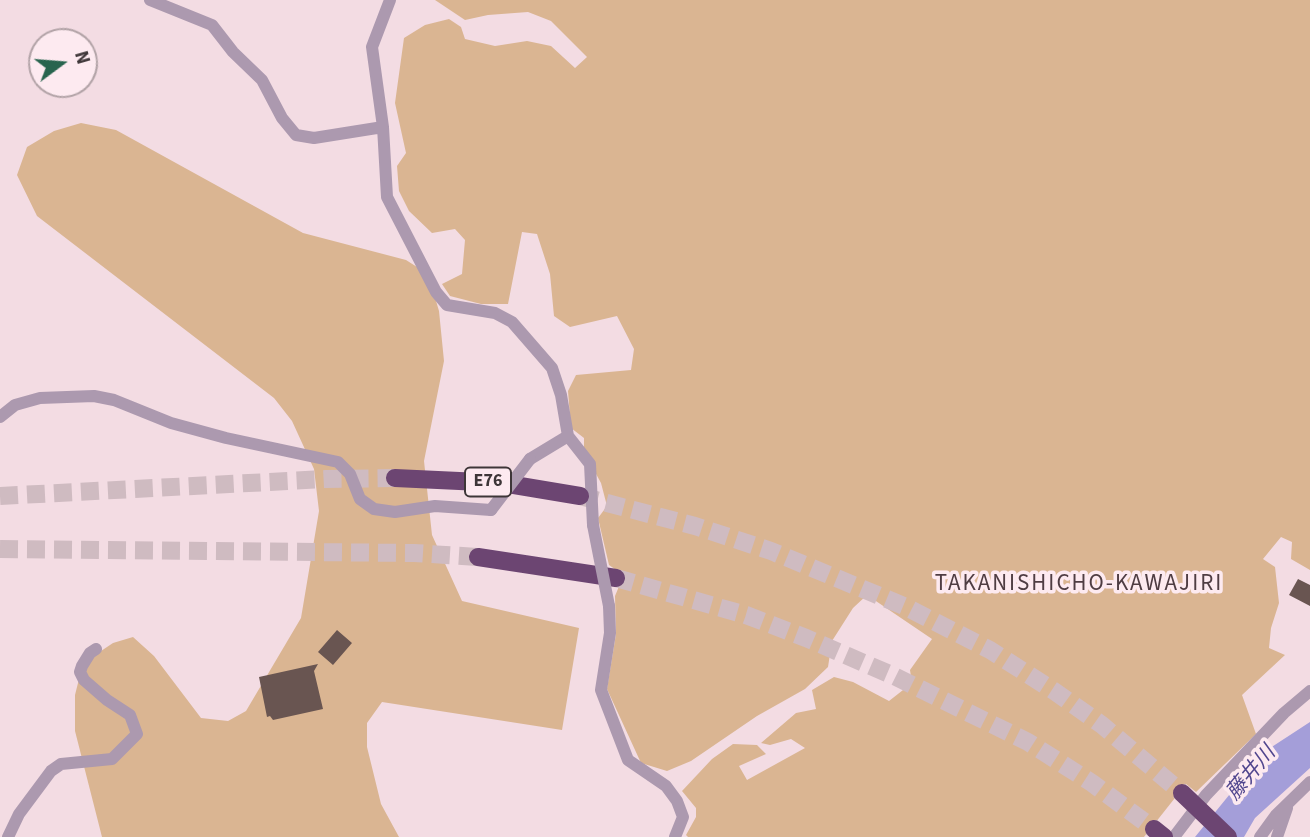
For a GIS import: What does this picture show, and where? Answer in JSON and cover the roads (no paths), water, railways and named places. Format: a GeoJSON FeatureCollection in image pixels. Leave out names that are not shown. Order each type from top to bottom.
{"type":"FeatureCollection","features":[{"type":"Feature","properties":{"kind":"highway","name":"E76"},"geometry":{"type":"LineString","coordinates":[[395,478],[502,482],[580,496]]}},
{"type":"Feature","properties":{"kind":"highway"},"geometry":{"type":"LineString","coordinates":[[478,557],[616,578]]}},
{"type":"Feature","properties":{"kind":"highway"},"geometry":{"type":"LineString","coordinates":[[1182,793],[1228,837]]}},
{"type":"Feature","properties":{"kind":"street"},"geometry":{"type":"LineString","coordinates":[[150,0],[212,25],[233,52],[262,80],[282,118],[296,135],[314,138],[383,127]]}},
{"type":"Feature","properties":{"kind":"street"},"geometry":{"type":"LineString","coordinates":[[390,0],[372,47],[383,127],[387,197],[436,292],[447,305],[495,313],[512,322],[552,368],[561,395],[568,436],[590,464],[593,525],[609,606],[610,633],[601,691],[628,761],[666,786],[677,801],[683,817],[675,837]]}},
{"type":"Feature","properties":{"kind":"street"},"geometry":{"type":"LineString","coordinates":[[0,417],[15,405],[40,398],[104,398],[171,423],[338,463],[350,474],[360,499],[374,509],[395,512],[435,506],[491,510],[530,459],[568,436]]}},
{"type":"Feature","properties":{"kind":"street"},"geometry":{"type":"LineString","coordinates":[[8,837],[19,814],[51,771],[61,764],[112,759],[136,734],[130,715],[107,700],[84,680],[80,672],[90,653],[96,649]]}},
{"type":"Feature","properties":{"kind":"street"},"geometry":{"type":"LineString","coordinates":[[1174,837],[1206,795],[1284,713],[1310,691]]}},
{"type":"Feature","properties":{"kind":"street"},"geometry":{"type":"LineString","coordinates":[[1260,837],[1276,815],[1310,782]]}},
{"type":"Feature","properties":{"kind":"street"},"geometry":{"type":"LineString","coordinates":[[1277,837],[1288,805]]}},
{"type":"Feature","properties":{"kind":"water","name":"藤井川"},"geometry":{"type":"Polygon","coordinates":[[[1310,722],[1310,768],[1255,818],[1244,837],[1195,837],[1264,752],[1310,722]]]}},
{"type":"Feature","properties":{"kind":"tunnel"},"geometry":{"type":"LineString","coordinates":[[0,496],[326,479],[395,478]]}},
{"type":"Feature","properties":{"kind":"tunnel"},"geometry":{"type":"LineString","coordinates":[[580,496],[695,526],[771,551],[904,606],[990,650],[1054,691],[1102,725],[1182,793]]}},
{"type":"Feature","properties":{"kind":"tunnel"},"geometry":{"type":"LineString","coordinates":[[0,549],[414,553],[478,557]]}},
{"type":"Feature","properties":{"kind":"tunnel"},"geometry":{"type":"LineString","coordinates":[[616,578],[746,615],[894,676],[1028,742],[1092,783],[1154,829]]}},
{"type":"Feature","properties":{"kind":"district","name":"TAKANISHICHO-KAWAJIRI"},"geometry":{"type":"Point","coordinates":[1079,585]}}]}
